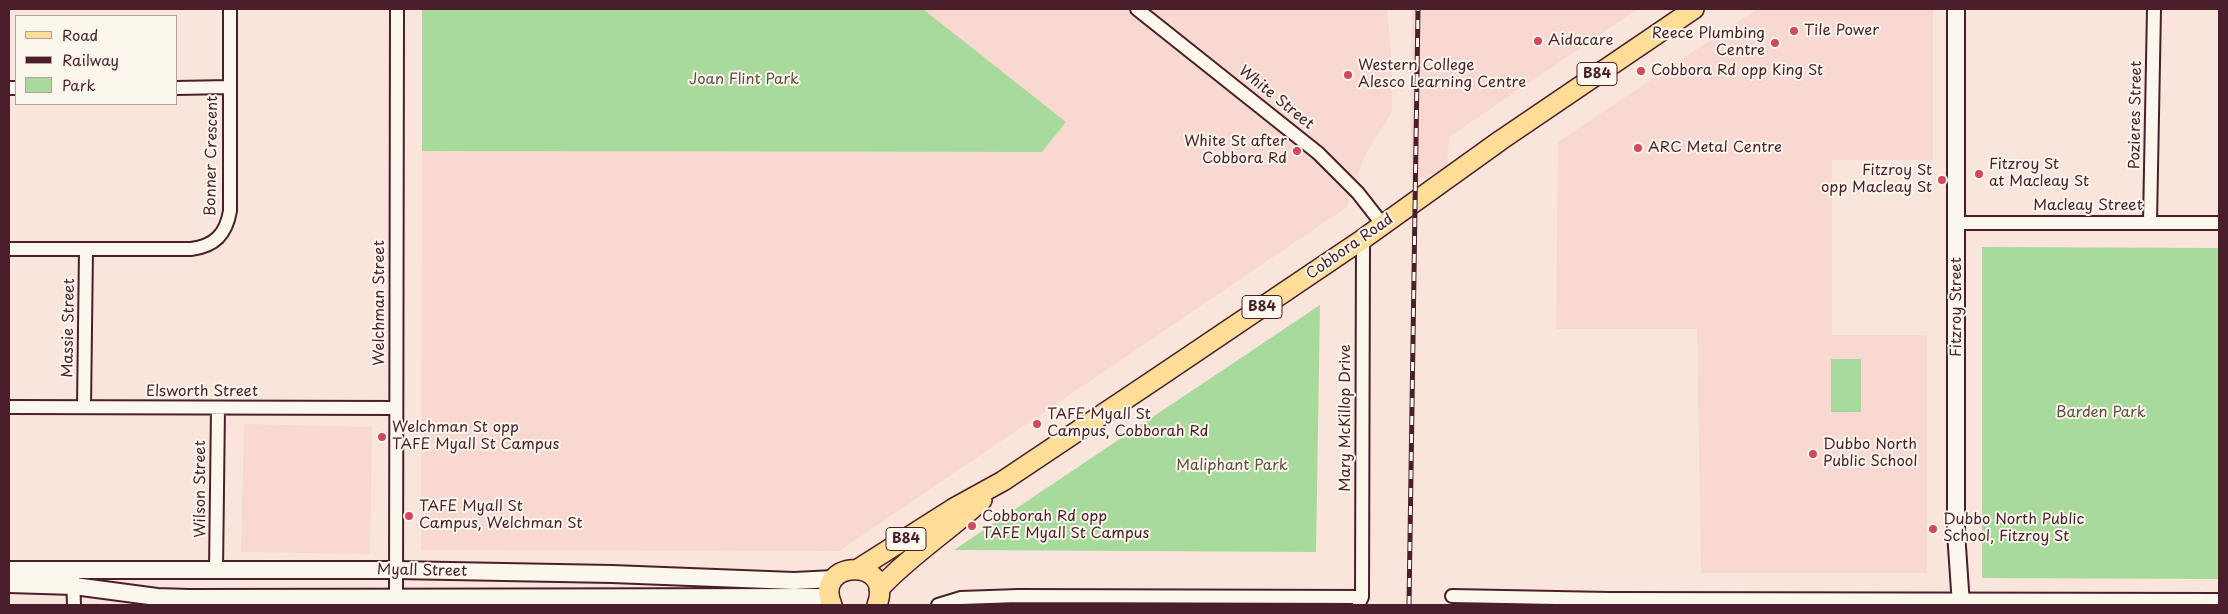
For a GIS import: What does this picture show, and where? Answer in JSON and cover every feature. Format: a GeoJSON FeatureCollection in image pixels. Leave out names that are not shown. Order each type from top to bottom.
{"type":"FeatureCollection","features":[{"type":"Feature","properties":{"kind":"main road","name":"Cobbora Road"},"geometry":{"type":"LineString","coordinates":[[858,569],[954,508],[1003,481],[1363,239],[1500,140],[1694,9]]}},
{"type":"Feature","properties":{"kind":"main road","name":"Cobbora Road"},"geometry":{"type":"LineString","coordinates":[[878,597],[895,572],[955,525],[1003,481]]}},
{"type":"Feature","properties":{"kind":"main road"},"geometry":{"type":"LineString","coordinates":[[858,569],[871,575],[878,597]]}},
{"type":"Feature","properties":{"kind":"main road","name":"B84"},"geometry":{"type":"LineString","coordinates":[[830,597],[845,570],[858,569]]}},
{"type":"Feature","properties":{"kind":"street","name":"Bonner Crescent"},"geometry":{"type":"LineString","coordinates":[[9,249],[191,249],[204,247],[222,233],[228,223],[230,211],[230,9]]}},
{"type":"Feature","properties":{"kind":"street","name":"Welchman Street"},"geometry":{"type":"LineString","coordinates":[[396,598],[397,9]]}},
{"type":"Feature","properties":{"kind":"street","name":"White Street"},"geometry":{"type":"LineString","coordinates":[[1137,9],[1318,153],[1358,193],[1383,225]]}},
{"type":"Feature","properties":{"kind":"street","name":"Fitzroy Street"},"geometry":{"type":"LineString","coordinates":[[1956,9],[1956,532],[1961,603]]}},
{"type":"Feature","properties":{"kind":"street","name":"Pozieres Street"},"geometry":{"type":"LineString","coordinates":[[2150,222],[2154,9]]}},
{"type":"Feature","properties":{"kind":"street"},"geometry":{"type":"LineString","coordinates":[[178,88],[230,88]]}},
{"type":"Feature","properties":{"kind":"street","name":"Macleay Street"},"geometry":{"type":"LineString","coordinates":[[1957,223],[2219,222]]}},
{"type":"Feature","properties":{"kind":"street","name":"Mary McKillop Drive"},"geometry":{"type":"LineString","coordinates":[[1360,601],[1363,239]]}},
{"type":"Feature","properties":{"kind":"street","name":"Massie Street"},"geometry":{"type":"LineString","coordinates":[[84,407],[86,250]]}},
{"type":"Feature","properties":{"kind":"street","name":"Elsworth Street"},"geometry":{"type":"LineString","coordinates":[[9,407],[396,408]]}},
{"type":"Feature","properties":{"kind":"street","name":"Wilson Street"},"geometry":{"type":"LineString","coordinates":[[216,570],[218,408]]}},
{"type":"Feature","properties":{"kind":"street","name":"Myall Street"},"geometry":{"type":"LineString","coordinates":[[9,570],[73,578],[157,597],[290,602],[396,598],[830,597]]}},
{"type":"Feature","properties":{"kind":"street","name":"Myall Street"},"geometry":{"type":"LineString","coordinates":[[9,584],[73,578],[216,570],[396,570],[632,574],[794,581],[830,597]]}},
{"type":"Feature","properties":{"kind":"street"},"geometry":{"type":"LineString","coordinates":[[73,578],[74,605]]}},
{"type":"Feature","properties":{"kind":"street"},"geometry":{"type":"LineString","coordinates":[[751,596],[773,605]]}},
{"type":"Feature","properties":{"kind":"street"},"geometry":{"type":"LineString","coordinates":[[938,605],[961,598],[1018,596],[1360,601]]}},
{"type":"Feature","properties":{"kind":"street"},"geometry":{"type":"LineString","coordinates":[[1452,596],[1609,602],[1961,603],[2219,600]]}},
{"type":"Feature","properties":{"kind":"street"},"geometry":{"type":"LineString","coordinates":[[965,605],[980,598]]}},
{"type":"Feature","properties":{"kind":"shaded area"},"geometry":{"type":"Polygon","coordinates":[[[923,9],[1387,9],[1392,63],[1392,112],[1364,157],[1347,207],[839,551],[421,550],[422,151],[1042,152],[1066,122],[923,9]]]}},
{"type":"Feature","properties":{"kind":"shaded area"},"geometry":{"type":"Polygon","coordinates":[[[1412,9],[1638,9],[1449,137],[1447,166],[1432,175],[1410,179],[1412,9]]]}},
{"type":"Feature","properties":{"kind":"shaded area"},"geometry":{"type":"Polygon","coordinates":[[[1757,9],[1933,9],[1933,160],[1832,160],[1832,335],[1927,335],[1927,573],[1701,573],[1697,329],[1556,329],[1558,142],[1757,9]]]}},
{"type":"Feature","properties":{"kind":"shaded area"},"geometry":{"type":"Polygon","coordinates":[[[244,424],[372,427],[370,554],[241,552],[244,424]]]}},
{"type":"Feature","properties":{"kind":"green space","name":"Joan Flint Park"},"geometry":{"type":"Polygon","coordinates":[[[422,9],[923,9],[1066,122],[1042,152],[422,151],[422,9]]]}},
{"type":"Feature","properties":{"kind":"green space","name":"Barden Park"},"geometry":{"type":"Polygon","coordinates":[[[1982,247],[2219,248],[2219,579],[1982,578],[1982,247]]]}},
{"type":"Feature","properties":{"kind":"green space","name":"Maliphant Park"},"geometry":{"type":"Polygon","coordinates":[[[1320,305],[1316,552],[954,550],[1320,305]]]}},
{"type":"Feature","properties":{"kind":"green space"},"geometry":{"type":"Polygon","coordinates":[[[1831,359],[1861,359],[1861,412],[1831,412],[1831,359]]]}},
{"type":"Feature","properties":{"kind":"railway"},"geometry":{"type":"LineString","coordinates":[[1409,605],[1418,9]]}},
{"type":"Feature","properties":{"kind":"place","name":"Tile Power"},"geometry":{"type":"Point","coordinates":[1794,31]}},
{"type":"Feature","properties":{"kind":"place","name":"Aidacare"},"geometry":{"type":"Point","coordinates":[1538,41]}},
{"type":"Feature","properties":{"kind":"place","name":"Reece Plumbing Centre"},"geometry":{"type":"Point","coordinates":[1775,43]}},
{"type":"Feature","properties":{"kind":"place","name":"Cobbora Rd opp King St"},"geometry":{"type":"Point","coordinates":[1641,71]}},
{"type":"Feature","properties":{"kind":"place","name":"Western College Alesco Learning Centre"},"geometry":{"type":"Point","coordinates":[1348,75]}},
{"type":"Feature","properties":{"kind":"place","name":"ARC Metal Centre"},"geometry":{"type":"Point","coordinates":[1638,148]}},
{"type":"Feature","properties":{"kind":"place","name":"White St after Cobbora Rd"},"geometry":{"type":"Point","coordinates":[1297,151]}},
{"type":"Feature","properties":{"kind":"place","name":"Fitzroy St at Macleay St"},"geometry":{"type":"Point","coordinates":[1979,174]}},
{"type":"Feature","properties":{"kind":"place","name":"Fitzroy St opp Macleay St"},"geometry":{"type":"Point","coordinates":[1942,180]}},
{"type":"Feature","properties":{"kind":"place","name":"TAFE Myall St Campus, Cobborah Rd"},"geometry":{"type":"Point","coordinates":[1037,424]}},
{"type":"Feature","properties":{"kind":"place","name":"Welchman St opp TAFE Myall St Campus"},"geometry":{"type":"Point","coordinates":[382,437]}},
{"type":"Feature","properties":{"kind":"place","name":"Dubbo North Public School"},"geometry":{"type":"Point","coordinates":[1813,454]}},
{"type":"Feature","properties":{"kind":"place","name":"TAFE Myall St Campus, Welchman St"},"geometry":{"type":"Point","coordinates":[409,516]}},
{"type":"Feature","properties":{"kind":"place","name":"Cobborah Rd opp TAFE Myall St Campus"},"geometry":{"type":"Point","coordinates":[972,526]}},
{"type":"Feature","properties":{"kind":"place","name":"Dubbo North Public School, Fitzroy St"},"geometry":{"type":"Point","coordinates":[1933,529]}}]}
